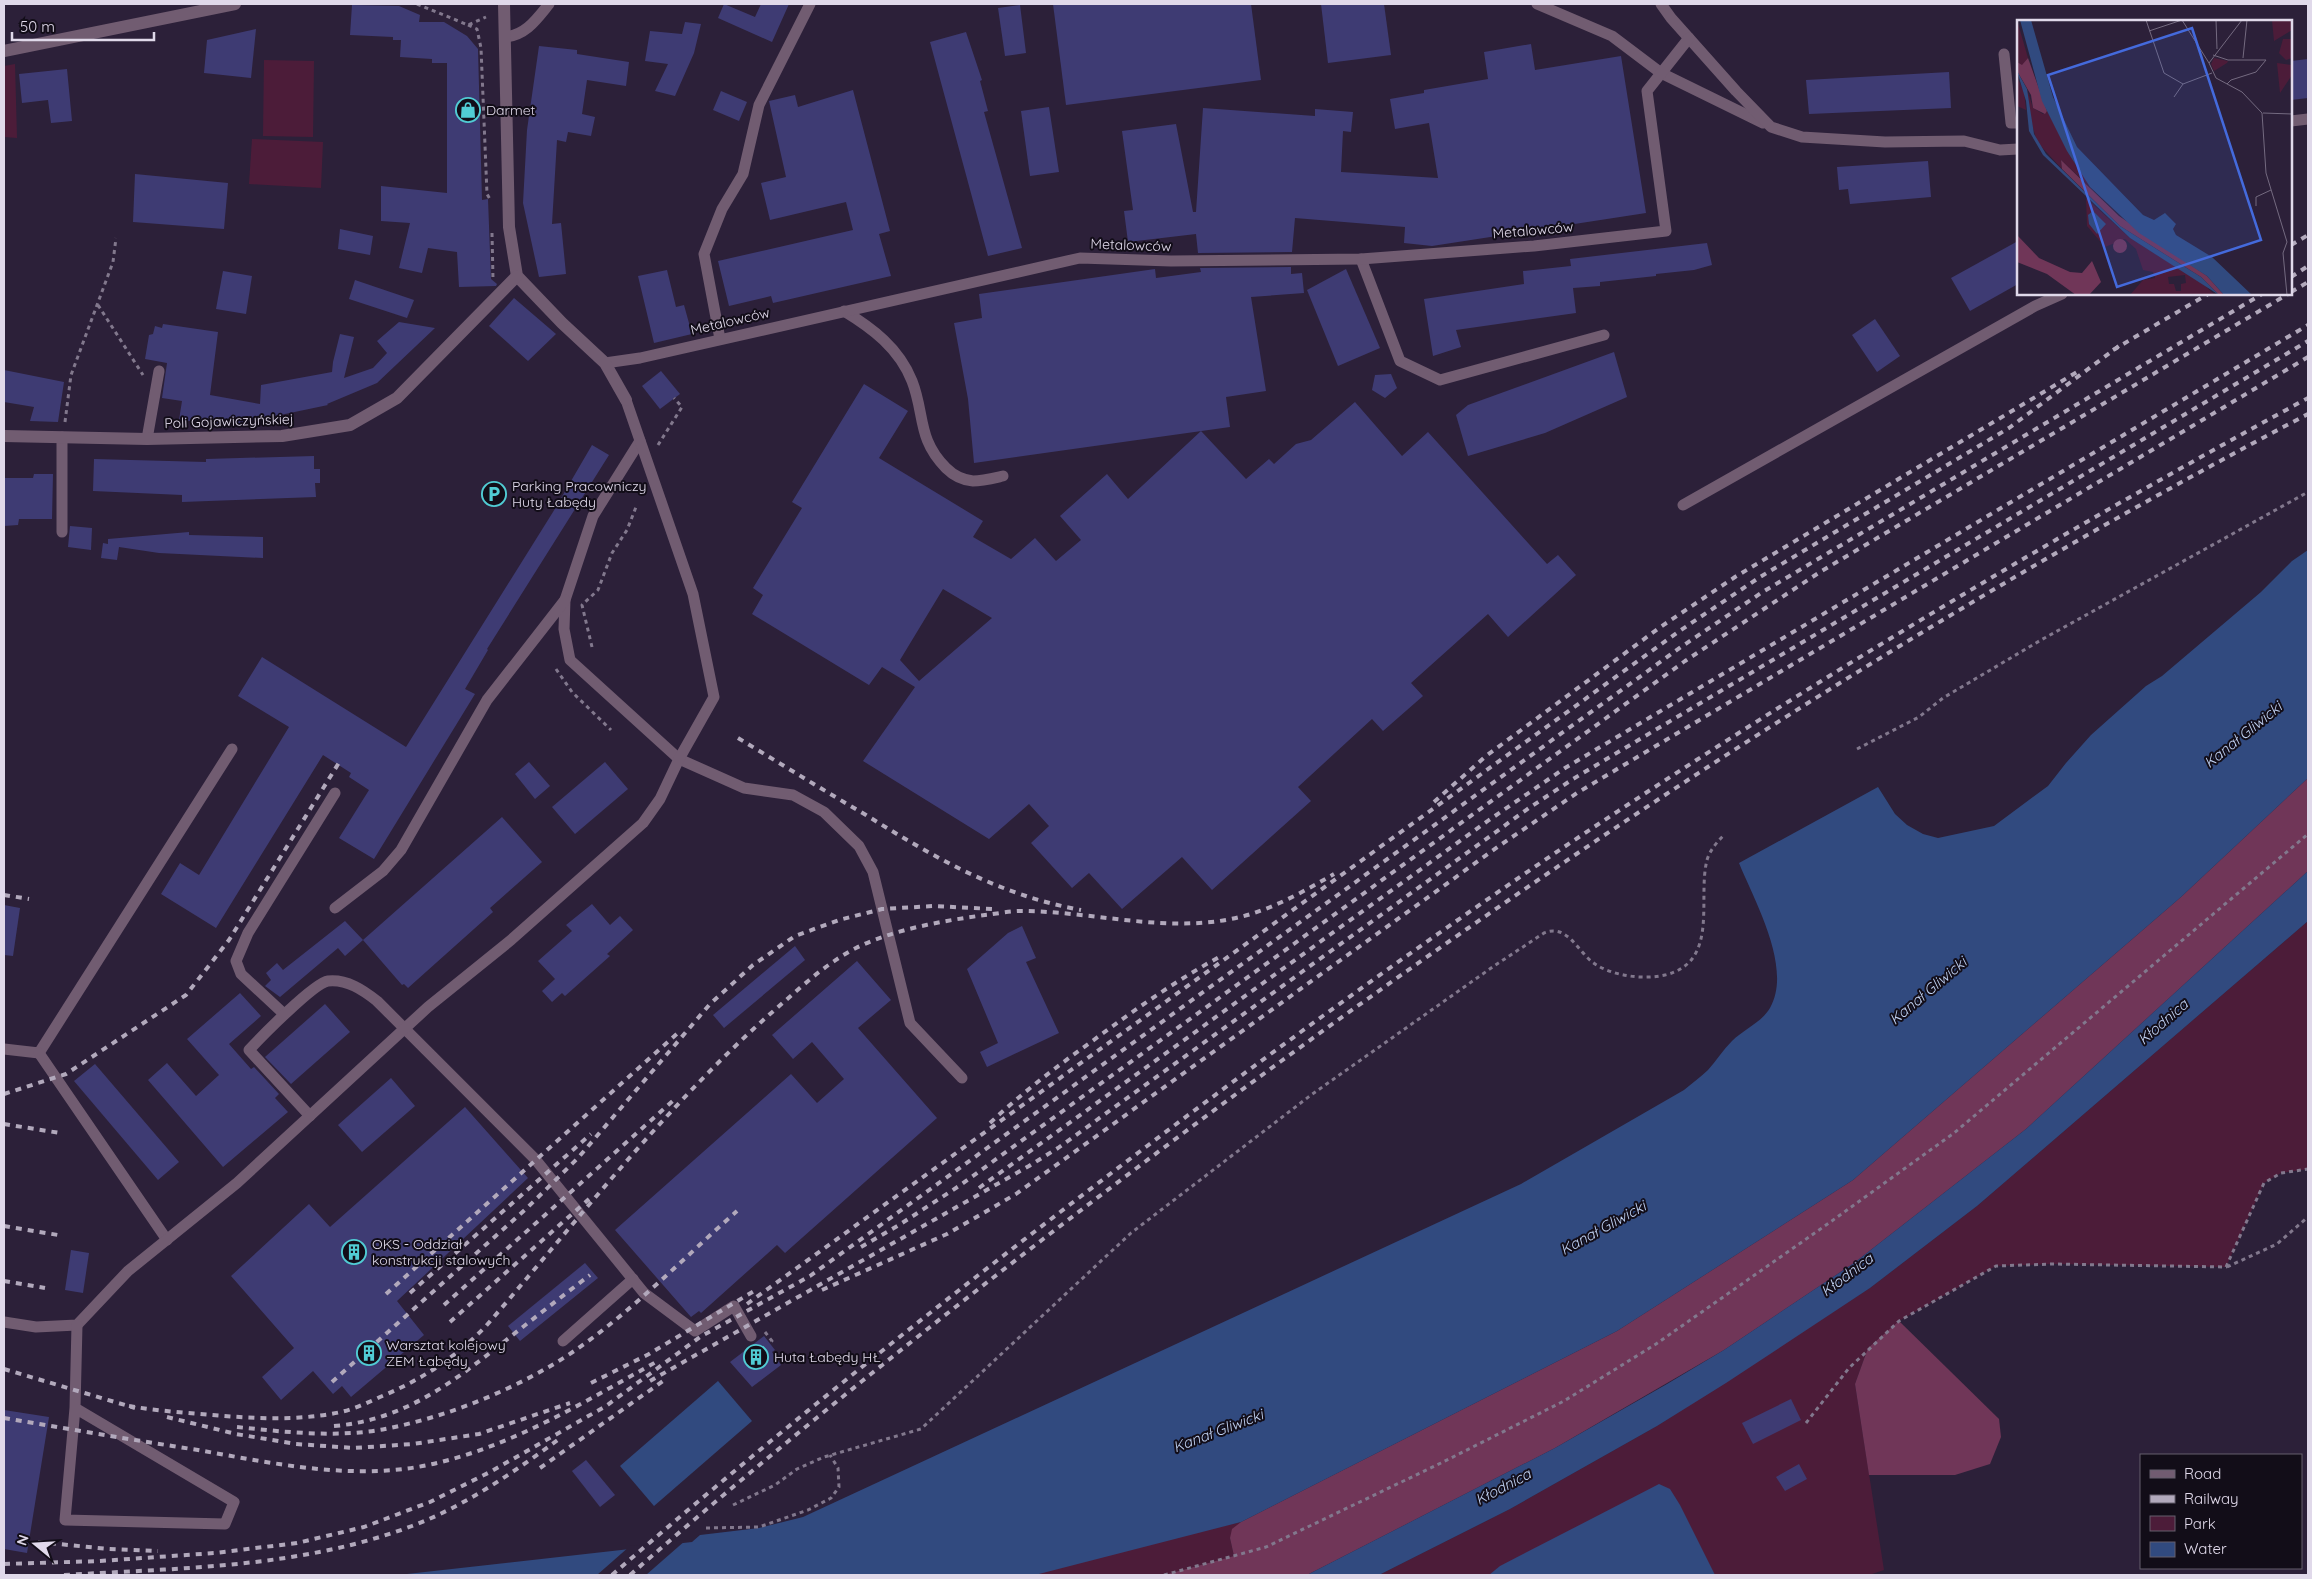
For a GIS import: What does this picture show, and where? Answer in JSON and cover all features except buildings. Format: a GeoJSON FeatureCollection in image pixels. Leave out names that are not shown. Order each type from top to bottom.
{"type":"FeatureCollection","features":[{"type":"Feature","properties":{"kind":"street"},"geometry":{"type":"LineString","coordinates":[[4,51],[235,4]]}},
{"type":"Feature","properties":{"kind":"street"},"geometry":{"type":"LineString","coordinates":[[504,4],[509,227],[516,276],[605,363],[626,400]]}},
{"type":"Feature","properties":{"kind":"street","name":"Poli Gojawiczyńskiej"},"geometry":{"type":"LineString","coordinates":[[4,436],[147,439],[282,436],[350,425],[398,398],[516,276]]}},
{"type":"Feature","properties":{"kind":"lane"},"geometry":{"type":"LineString","coordinates":[[505,38],[519,36],[539,17],[549,4]]}},
{"type":"Feature","properties":{"kind":"lane"},"geometry":{"type":"LineString","coordinates":[[720,339],[704,254],[722,209],[744,174],[760,105],[810,4]]}},
{"type":"Feature","properties":{"kind":"lane"},"geometry":{"type":"LineString","coordinates":[[1538,4],[1612,36],[1661,73],[1772,127],[1802,137],[1885,142],[1964,141],[2000,150],[2017,149]]}},
{"type":"Feature","properties":{"kind":"lane"},"geometry":{"type":"LineString","coordinates":[[1661,4],[1689,38],[1772,127]]}},
{"type":"Feature","properties":{"kind":"lane"},"geometry":{"type":"LineString","coordinates":[[1661,73],[1689,38]]}},
{"type":"Feature","properties":{"kind":"lane"},"geometry":{"type":"LineString","coordinates":[[2004,54],[2011,123],[2017,123]]}},
{"type":"Feature","properties":{"kind":"lane","name":"Metalowców"},"geometry":{"type":"LineString","coordinates":[[605,363],[640,358],[844,310],[1080,258],[1172,261],[1361,259],[1534,246],[1666,231],[1647,91],[1661,73]]}},
{"type":"Feature","properties":{"kind":"lane"},"geometry":{"type":"LineString","coordinates":[[2292,121],[2308,119]]}},
{"type":"Feature","properties":{"kind":"lane"},"geometry":{"type":"LineString","coordinates":[[1361,259],[1400,361],[1440,380],[1604,335]]}},
{"type":"Feature","properties":{"kind":"lane"},"geometry":{"type":"LineString","coordinates":[[1683,505],[2035,306],[2060,295]]}},
{"type":"Feature","properties":{"kind":"lane"},"geometry":{"type":"LineString","coordinates":[[844,310],[867,325],[894,349],[912,380],[925,437],[936,458],[953,476],[972,481],[1003,476]]}},
{"type":"Feature","properties":{"kind":"lane"},"geometry":{"type":"LineString","coordinates":[[147,439],[159,371]]}},
{"type":"Feature","properties":{"kind":"lane"},"geometry":{"type":"LineString","coordinates":[[75,1408],[234,1502],[226,1524],[65,1520],[75,1408],[77,1325],[128,1271],[237,1183],[403,1030],[511,940],[643,822],[660,799],[679,759],[714,697],[693,594],[626,400]]}},
{"type":"Feature","properties":{"kind":"lane"},"geometry":{"type":"LineString","coordinates":[[62,438],[62,532]]}},
{"type":"Feature","properties":{"kind":"lane"},"geometry":{"type":"LineString","coordinates":[[640,441],[593,516],[565,600],[564,629],[570,660],[679,759],[744,788],[793,796],[824,812],[859,846],[873,872],[910,1023],[962,1078]]}},
{"type":"Feature","properties":{"kind":"lane"},"geometry":{"type":"LineString","coordinates":[[335,908],[383,871],[402,850],[487,700],[565,600]]}},
{"type":"Feature","properties":{"kind":"lane"},"geometry":{"type":"LineString","coordinates":[[39,1054],[232,749]]}},
{"type":"Feature","properties":{"kind":"lane"},"geometry":{"type":"LineString","coordinates":[[284,1014],[261,995],[241,974],[236,962],[248,933],[335,793]]}},
{"type":"Feature","properties":{"kind":"lane"},"geometry":{"type":"LineString","coordinates":[[310,1116],[249,1050],[284,1014],[326,981],[340,981],[361,988],[377,1001],[403,1030],[535,1159],[644,1293],[695,1332],[734,1306],[751,1336]]}},
{"type":"Feature","properties":{"kind":"lane"},"geometry":{"type":"LineString","coordinates":[[4,1049],[39,1054],[167,1240]]}},
{"type":"Feature","properties":{"kind":"lane"},"geometry":{"type":"LineString","coordinates":[[563,1341],[632,1279]]}},
{"type":"Feature","properties":{"kind":"lane"},"geometry":{"type":"LineString","coordinates":[[4,1322],[36,1327],[77,1325]]}},
{"type":"Feature","properties":{"kind":"path"},"geometry":{"type":"LineString","coordinates":[[417,4],[477,29],[481,48],[487,194],[491,199],[492,209]]}},
{"type":"Feature","properties":{"kind":"path"},"geometry":{"type":"LineString","coordinates":[[468,25],[486,17]]}},
{"type":"Feature","properties":{"kind":"path"},"geometry":{"type":"LineString","coordinates":[[492,228],[493,285]]}},
{"type":"Feature","properties":{"kind":"path"},"geometry":{"type":"LineString","coordinates":[[62,438],[69,403],[71,374],[113,262],[116,238]]}},
{"type":"Feature","properties":{"kind":"path"},"geometry":{"type":"LineString","coordinates":[[98,305],[141,370],[144,379]]}},
{"type":"Feature","properties":{"kind":"path"},"geometry":{"type":"LineString","coordinates":[[657,448],[660,439],[682,407],[674,398]]}},
{"type":"Feature","properties":{"kind":"path"},"geometry":{"type":"LineString","coordinates":[[1857,749],[1918,717],[1943,698],[2041,640],[2308,492]]}},
{"type":"Feature","properties":{"kind":"path"},"geometry":{"type":"LineString","coordinates":[[592,647],[582,605],[598,590],[612,553],[627,530],[636,507]]}},
{"type":"Feature","properties":{"kind":"path"},"geometry":{"type":"LineString","coordinates":[[556,669],[572,692],[611,730]]}},
{"type":"Feature","properties":{"kind":"path"},"geometry":{"type":"LineString","coordinates":[[1164,1575],[1266,1547],[1564,1401],[1656,1344],[1954,1133],[2308,834]]}},
{"type":"Feature","properties":{"kind":"path"},"geometry":{"type":"LineString","coordinates":[[733,1505],[776,1485],[797,1469],[824,1457],[921,1429],[1131,1233],[1312,1094],[1494,966],[1544,934],[1558,930],[1594,964],[1631,976],[1650,977],[1666,975],[1689,962],[1698,951],[1702,938],[1707,860],[1713,848],[1724,835]]}},
{"type":"Feature","properties":{"kind":"path"},"geometry":{"type":"LineString","coordinates":[[2226,1267],[2264,1183],[2281,1173],[2308,1169]]}},
{"type":"Feature","properties":{"kind":"path"},"geometry":{"type":"LineString","coordinates":[[1806,1422],[1849,1368],[1899,1322],[1996,1266],[2053,1264],[2226,1267],[2277,1244],[2308,1217]]}},
{"type":"Feature","properties":{"kind":"path"},"geometry":{"type":"LineString","coordinates":[[706,1528],[760,1527],[808,1510],[830,1498],[839,1487],[838,1468],[830,1455]]}},
{"type":"Feature","properties":{"kind":"green space"},"geometry":{"type":"Polygon","coordinates":[[[264,60],[314,61],[313,137],[263,136],[264,60]]]}},
{"type":"Feature","properties":{"kind":"green space"},"geometry":{"type":"Polygon","coordinates":[[[15,64],[17,138],[4,137],[4,66],[15,64]]]}},
{"type":"Feature","properties":{"kind":"green space"},"geometry":{"type":"Polygon","coordinates":[[[252,139],[323,142],[321,188],[249,184],[252,139]]]}},
{"type":"Feature","properties":{"kind":"green space"},"geometry":{"type":"Polygon","coordinates":[[[2308,921],[2308,1169],[2281,1173],[2264,1183],[2226,1267],[2053,1264],[1996,1266],[1899,1321],[1868,1348],[1855,1384],[1884,1570],[1869,1575],[1379,1575],[1510,1509],[1657,1426],[1870,1288],[1977,1206],[2308,921]]]}},
{"type":"Feature","properties":{"kind":"green space"},"geometry":{"type":"Polygon","coordinates":[[[1241,1522],[1230,1538],[1234,1556],[1164,1575],[1030,1575],[1170,1538],[1241,1522]]]}},
{"type":"Feature","properties":{"kind":"shaded area"},"geometry":{"type":"Polygon","coordinates":[[[2308,778],[2308,871],[2026,1129],[1854,1263],[1724,1350],[1555,1448],[1307,1575],[1164,1575],[1234,1556],[1230,1538],[1232,1529],[1241,1522],[1617,1331],[1853,1180],[2181,897],[2308,778]]]}},
{"type":"Feature","properties":{"kind":"shaded area"},"geometry":{"type":"Polygon","coordinates":[[[1899,1321],[1999,1419],[2001,1437],[1990,1464],[1955,1475],[1869,1475],[1855,1384],[1868,1348],[1899,1321]]]}},
{"type":"Feature","properties":{"kind":"water","name":"Kanał Gliwicki"},"geometry":{"type":"Polygon","coordinates":[[[2308,550],[2308,778],[2181,897],[1853,1180],[1617,1331],[1241,1522],[1035,1575],[398,1575],[692,1542],[700,1535],[759,1528],[803,1517],[1521,1184],[1684,1090],[1708,1070],[1732,1041],[1762,1018],[1770,1008],[1776,992],[1777,974],[1774,954],[1769,934],[1739,863],[1878,787],[1895,814],[1907,825],[1923,834],[1938,838],[1994,826],[2048,786],[2091,735],[2146,686],[2162,676],[2261,592],[2292,561],[2308,550]]]}},
{"type":"Feature","properties":{"kind":"water","name":"Kłodnica"},"geometry":{"type":"Polygon","coordinates":[[[2308,871],[2308,921],[1977,1206],[1870,1288],[1657,1426],[1510,1509],[1379,1575],[1307,1575],[1555,1448],[1724,1350],[1854,1263],[2026,1129],[2308,871]]]}},
{"type":"Feature","properties":{"kind":"water"},"geometry":{"type":"Polygon","coordinates":[[[718,1381],[752,1421],[654,1506],[620,1466],[718,1381]]]}},
{"type":"Feature","properties":{"kind":"water"},"geometry":{"type":"Polygon","coordinates":[[[1659,1484],[1670,1489],[1680,1505],[1715,1575],[1489,1575],[1500,1566],[1659,1484]]]}},
{"type":"Feature","properties":{"kind":"pier"},"geometry":{"type":"Polygon","coordinates":[[[686,1540],[646,1575],[597,1575],[630,1546],[686,1540]]]}},
{"type":"Feature","properties":{"kind":"railway"},"geometry":{"type":"LineString","coordinates":[[2292,244],[2308,235]]}},
{"type":"Feature","properties":{"kind":"railway"},"geometry":{"type":"LineString","coordinates":[[2292,276],[2308,266]]}},
{"type":"Feature","properties":{"kind":"railway"},"geometry":{"type":"LineString","coordinates":[[2292,291],[2308,282]]}},
{"type":"Feature","properties":{"kind":"railway"},"geometry":{"type":"LineString","coordinates":[[2113,350],[2206,295]]}},
{"type":"Feature","properties":{"kind":"railway"},"geometry":{"type":"LineString","coordinates":[[4,1564],[100,1561],[215,1553],[297,1543],[364,1527],[430,1502],[490,1472],[606,1406],[700,1337],[810,1276],[1681,647],[1761,593],[2260,295]]}},
{"type":"Feature","properties":{"kind":"railway"},"geometry":{"type":"LineString","coordinates":[[861,1247],[959,1186],[1685,661],[1820,572],[2286,295]]}},
{"type":"Feature","properties":{"kind":"railway"},"geometry":{"type":"LineString","coordinates":[[979,1188],[1489,820],[1565,768],[2308,325]]}},
{"type":"Feature","properties":{"kind":"railway"},"geometry":{"type":"LineString","coordinates":[[650,1381],[1058,1148],[1529,808],[1573,779],[2308,341]]}},
{"type":"Feature","properties":{"kind":"railway"},"geometry":{"type":"LineString","coordinates":[[747,1304],[1678,632],[1760,577],[2009,428],[2119,346]]}},
{"type":"Feature","properties":{"kind":"railway"},"geometry":{"type":"LineString","coordinates":[[822,1290],[947,1234],[1016,1194],[1499,846],[1577,793],[2308,357]]}},
{"type":"Feature","properties":{"kind":"railway"},"geometry":{"type":"LineString","coordinates":[[1434,802],[1486,756],[1659,628],[1735,577],[2077,372]]}},
{"type":"Feature","properties":{"kind":"railway"},"geometry":{"type":"LineString","coordinates":[[612,1575],[791,1424],[1035,1231],[1269,1055],[1502,889],[1652,789],[1929,615],[2117,504],[2308,398]]}},
{"type":"Feature","properties":{"kind":"railway"},"geometry":{"type":"LineString","coordinates":[[630,1575],[771,1455],[1061,1225],[1209,1114],[1474,924],[1609,832],[1883,656],[2023,572],[2165,491],[2308,414]]}},
{"type":"Feature","properties":{"kind":"railway"},"geometry":{"type":"LineString","coordinates":[[738,738],[943,860],[995,885],[1023,895],[1081,910]]}},
{"type":"Feature","properties":{"kind":"railway"},"geometry":{"type":"LineString","coordinates":[[4,1094],[66,1074],[186,995],[229,940],[340,761]]}},
{"type":"Feature","properties":{"kind":"railway"},"geometry":{"type":"LineString","coordinates":[[129,1406],[235,1417],[306,1417],[356,1408],[423,1376],[450,1358],[486,1326],[623,1165],[694,1087],[731,1050],[821,970],[871,941],[936,923],[1016,911],[1050,912],[1165,923],[1223,920],[1251,914],[1273,906],[1334,874]]}},
{"type":"Feature","properties":{"kind":"railway"},"geometry":{"type":"LineString","coordinates":[[4,895],[29,899]]}},
{"type":"Feature","properties":{"kind":"railway"},"geometry":{"type":"LineString","coordinates":[[332,1382],[528,1207],[578,1158],[710,1004],[753,965],[795,936],[839,920],[882,909],[934,906],[992,909]]}},
{"type":"Feature","properties":{"kind":"railway"},"geometry":{"type":"LineString","coordinates":[[990,1123],[1039,1081],[1123,1019],[1171,986],[1221,956]]}},
{"type":"Feature","properties":{"kind":"railway"},"geometry":{"type":"LineString","coordinates":[[386,1294],[679,1032]]}},
{"type":"Feature","properties":{"kind":"railway"},"geometry":{"type":"LineString","coordinates":[[444,1305],[675,1099]]}},
{"type":"Feature","properties":{"kind":"railway"},"geometry":{"type":"LineString","coordinates":[[4,1124],[60,1133]]}},
{"type":"Feature","properties":{"kind":"railway"},"geometry":{"type":"LineString","coordinates":[[410,1293],[591,1134]]}},
{"type":"Feature","properties":{"kind":"railway"},"geometry":{"type":"LineString","coordinates":[[450,1322],[589,1199]]}},
{"type":"Feature","properties":{"kind":"railway"},"geometry":{"type":"LineString","coordinates":[[237,1427],[330,1434],[367,1432],[427,1419],[489,1397],[547,1368],[597,1335],[737,1211]]}},
{"type":"Feature","properties":{"kind":"railway"},"geometry":{"type":"LineString","coordinates":[[4,1226],[58,1235]]}},
{"type":"Feature","properties":{"kind":"railway"},"geometry":{"type":"LineString","coordinates":[[334,1426],[383,1416],[405,1408],[426,1397],[466,1371],[590,1275]]}},
{"type":"Feature","properties":{"kind":"railway"},"geometry":{"type":"LineString","coordinates":[[4,1281],[45,1288]]}},
{"type":"Feature","properties":{"kind":"railway"},"geometry":{"type":"LineString","coordinates":[[591,1383],[649,1354],[754,1291]]}},
{"type":"Feature","properties":{"kind":"railway"},"geometry":{"type":"LineString","coordinates":[[4,1418],[287,1465],[348,1471],[378,1471],[437,1463],[495,1445],[550,1420],[656,1362]]}},
{"type":"Feature","properties":{"kind":"railway"},"geometry":{"type":"LineString","coordinates":[[4,1369],[135,1408]]}},
{"type":"Feature","properties":{"kind":"railway"},"geometry":{"type":"LineString","coordinates":[[540,1468],[663,1381]]}},
{"type":"Feature","properties":{"kind":"railway"},"geometry":{"type":"LineString","coordinates":[[167,1417],[236,1434],[296,1444],[354,1448],[413,1444],[479,1434],[570,1403]]}},
{"type":"Feature","properties":{"kind":"railway"},"geometry":{"type":"LineString","coordinates":[[64,1575],[240,1564],[284,1558],[370,1540],[412,1526],[451,1509],[507,1476],[559,1439]]}},
{"type":"Feature","properties":{"kind":"railway"},"geometry":{"type":"LineString","coordinates":[[38,1542],[109,1549],[158,1551]]}},
{"type":"Feature","properties":{"kind":"place","name":"Darmet"},"geometry":{"type":"Point","coordinates":[468,110]}},
{"type":"Feature","properties":{"kind":"place","name":"Parking Pracowniczy Huty Łabędy"},"geometry":{"type":"Point","coordinates":[494,494]}},
{"type":"Feature","properties":{"kind":"place","name":"OKS - Oddział konstrukcji stalowych"},"geometry":{"type":"Point","coordinates":[354,1252]}},
{"type":"Feature","properties":{"kind":"place","name":"Warsztat kolejowy ZEM Łabędy"},"geometry":{"type":"Point","coordinates":[369,1353]}},
{"type":"Feature","properties":{"kind":"place","name":"Huta Łabędy HŁ"},"geometry":{"type":"Point","coordinates":[756,1357]}}]}
